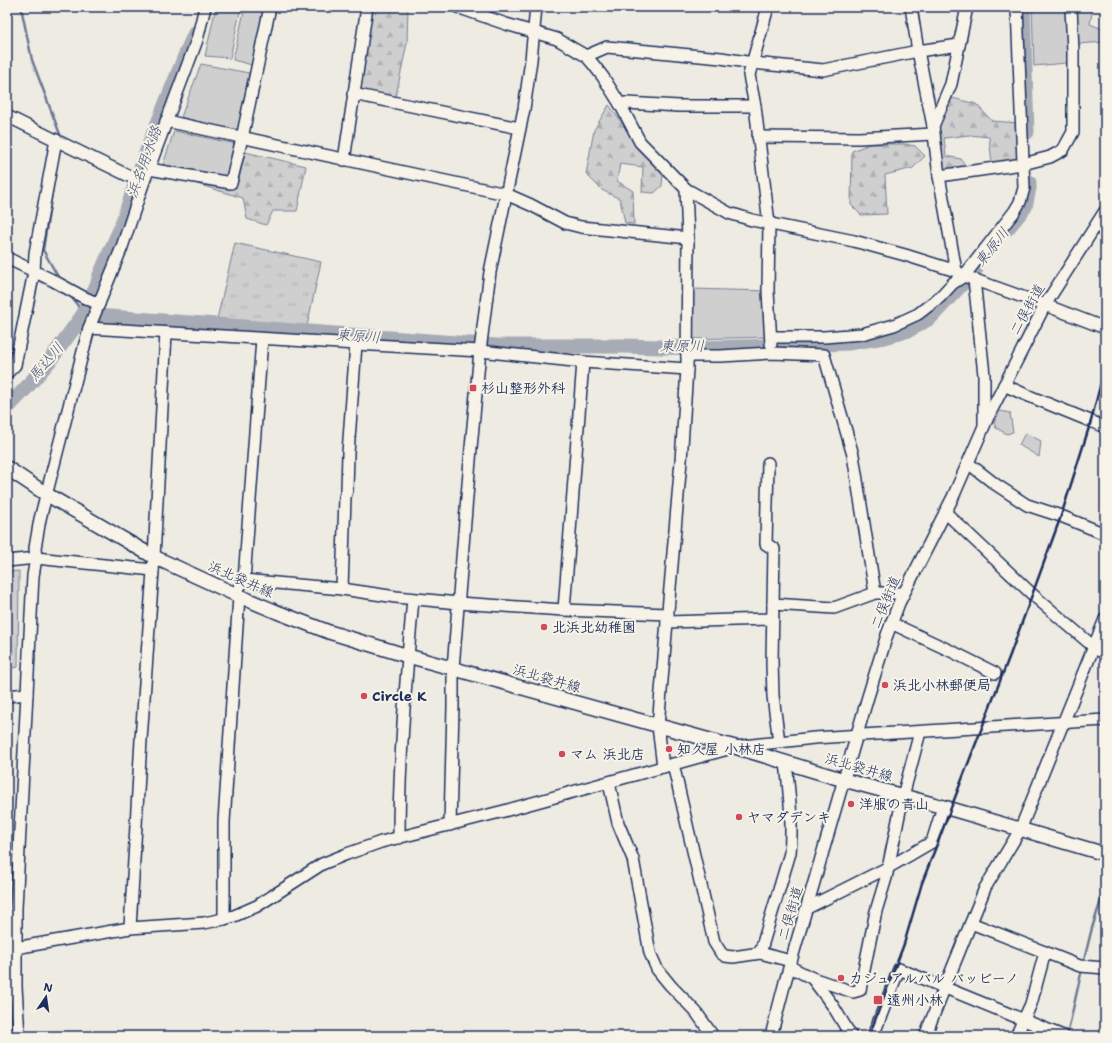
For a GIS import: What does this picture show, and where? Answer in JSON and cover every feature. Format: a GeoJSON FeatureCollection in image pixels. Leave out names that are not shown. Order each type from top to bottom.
{"type":"FeatureCollection","features":[{"type":"Feature","properties":{"kind":"main road","name":"浜北袋井線"},"geometry":{"type":"LineString","coordinates":[[7,468],[46,494],[154,557],[237,595],[329,632],[408,656],[786,762],[844,780],[1105,854]]}},
{"type":"Feature","properties":{"kind":"street"},"geometry":{"type":"LineString","coordinates":[[19,1036],[16,986],[11,950],[16,908],[33,576],[36,558],[35,548],[40,519],[89,328],[91,301],[105,290],[122,247],[137,179],[149,169],[198,40],[205,7]]}},
{"type":"Feature","properties":{"kind":"street"},"geometry":{"type":"LineString","coordinates":[[149,169],[231,183],[270,7]]}},
{"type":"Feature","properties":{"kind":"street"},"geometry":{"type":"LineString","coordinates":[[344,160],[367,7]]}},
{"type":"Feature","properties":{"kind":"street"},"geometry":{"type":"LineString","coordinates":[[457,7],[506,24],[557,39],[586,56],[603,77],[620,104],[640,142],[686,189],[729,213],[769,224],[854,241],[905,255],[967,276],[1105,328]]}},
{"type":"Feature","properties":{"kind":"street"},"geometry":{"type":"LineString","coordinates":[[450,825],[453,668],[480,351],[490,272],[520,128],[531,60],[536,7]]}},
{"type":"Feature","properties":{"kind":"street"},"geometry":{"type":"LineString","coordinates":[[768,7],[749,75],[769,224],[768,291],[771,337],[770,353]]}},
{"type":"Feature","properties":{"kind":"street"},"geometry":{"type":"LineString","coordinates":[[911,7],[933,130],[939,176],[967,276],[984,375],[984,427]]}},
{"type":"Feature","properties":{"kind":"street"},"geometry":{"type":"LineString","coordinates":[[933,130],[951,84],[967,7]]}},
{"type":"Feature","properties":{"kind":"street"},"geometry":{"type":"LineString","coordinates":[[771,337],[824,337],[862,334],[894,325],[918,314],[940,297],[953,283],[967,276],[1014,212],[1020,202],[1024,188],[1026,164],[1022,123],[1017,7]]}},
{"type":"Feature","properties":{"kind":"street"},"geometry":{"type":"LineString","coordinates":[[939,176],[1026,164],[1050,157],[1063,150],[1073,132],[1073,51],[1071,7]]}},
{"type":"Feature","properties":{"kind":"street"},"geometry":{"type":"LineString","coordinates":[[586,56],[607,47],[823,70],[918,51],[959,45]]}},
{"type":"Feature","properties":{"kind":"street"},"geometry":{"type":"LineString","coordinates":[[354,94],[520,128]]}},
{"type":"Feature","properties":{"kind":"street"},"geometry":{"type":"LineString","coordinates":[[620,104],[754,106]]}},
{"type":"Feature","properties":{"kind":"street"},"geometry":{"type":"LineString","coordinates":[[7,116],[137,179]]}},
{"type":"Feature","properties":{"kind":"street"},"geometry":{"type":"LineString","coordinates":[[166,121],[506,194],[565,223],[581,227],[688,238]]}},
{"type":"Feature","properties":{"kind":"street"},"geometry":{"type":"LineString","coordinates":[[758,137],[859,138],[933,130]]}},
{"type":"Feature","properties":{"kind":"street"},"geometry":{"type":"LineString","coordinates":[[7,373],[15,365],[34,272],[35,253],[56,140]]}},
{"type":"Feature","properties":{"kind":"street"},"geometry":{"type":"LineString","coordinates":[[686,189],[688,238],[687,356],[681,461],[658,726],[714,942],[721,953],[726,956],[733,957],[760,953],[791,964],[812,978],[853,992],[860,990],[876,911],[889,867],[903,796],[920,732]]}},
{"type":"Feature","properties":{"kind":"street","name":"二俣街道"},"geometry":{"type":"LineString","coordinates":[[770,1036],[891,623],[1004,385],[1045,305],[1105,211]]}},
{"type":"Feature","properties":{"kind":"street"},"geometry":{"type":"LineString","coordinates":[[7,258],[91,301]]}},
{"type":"Feature","properties":{"kind":"street"},"geometry":{"type":"LineString","coordinates":[[89,328],[480,351],[583,362],[686,369]]}},
{"type":"Feature","properties":{"kind":"street"},"geometry":{"type":"LineString","coordinates":[[130,928],[154,557],[166,333]]}},
{"type":"Feature","properties":{"kind":"street"},"geometry":{"type":"LineString","coordinates":[[224,919],[224,822],[237,595],[244,580],[262,339]]}},
{"type":"Feature","properties":{"kind":"street"},"geometry":{"type":"LineString","coordinates":[[342,589],[345,497],[347,490],[348,453],[356,344]]}},
{"type":"Feature","properties":{"kind":"street"},"geometry":{"type":"LineString","coordinates":[[687,356],[721,356],[770,353],[824,355],[853,455],[875,594]]}},
{"type":"Feature","properties":{"kind":"street"},"geometry":{"type":"LineString","coordinates":[[564,610],[583,362]]}},
{"type":"Feature","properties":{"kind":"street"},"geometry":{"type":"LineString","coordinates":[[1004,385],[1105,427]]}},
{"type":"Feature","properties":{"kind":"street"},"geometry":{"type":"LineString","coordinates":[[768,463],[766,544],[774,549],[772,661],[773,696],[779,742]]}},
{"type":"Feature","properties":{"kind":"street"},"geometry":{"type":"LineString","coordinates":[[968,463],[995,484],[1027,505],[1062,516],[1105,534]]}},
{"type":"Feature","properties":{"kind":"street"},"geometry":{"type":"LineString","coordinates":[[945,512],[1033,595],[1094,647],[1105,654]]}},
{"type":"Feature","properties":{"kind":"street"},"geometry":{"type":"LineString","coordinates":[[7,561],[36,558],[153,570]]}},
{"type":"Feature","properties":{"kind":"street"},"geometry":{"type":"LineString","coordinates":[[244,580],[342,589],[458,603],[668,618],[772,619]]}},
{"type":"Feature","properties":{"kind":"street"},"geometry":{"type":"LineString","coordinates":[[773,604],[834,608],[875,594],[904,593]]}},
{"type":"Feature","properties":{"kind":"street"},"geometry":{"type":"LineString","coordinates":[[399,838],[399,796],[413,598]]}},
{"type":"Feature","properties":{"kind":"street"},"geometry":{"type":"LineString","coordinates":[[925,1036],[985,888],[1020,830],[1105,619]]}},
{"type":"Feature","properties":{"kind":"street"},"geometry":{"type":"LineString","coordinates":[[891,623],[953,652],[995,674]]}},
{"type":"Feature","properties":{"kind":"street"},"geometry":{"type":"LineString","coordinates":[[7,696],[27,694]]}},
{"type":"Feature","properties":{"kind":"street"},"geometry":{"type":"LineString","coordinates":[[11,950],[130,928],[204,923],[224,919],[257,906],[322,864],[381,842],[609,783],[735,748],[814,738],[1105,720]]}},
{"type":"Feature","properties":{"kind":"street"},"geometry":{"type":"LineString","coordinates":[[760,953],[790,853],[790,801],[786,762]]}},
{"type":"Feature","properties":{"kind":"street"},"geometry":{"type":"LineString","coordinates":[[609,783],[618,823],[633,859],[650,953],[658,969],[696,1012],[713,1036]]}},
{"type":"Feature","properties":{"kind":"street"},"geometry":{"type":"LineString","coordinates":[[807,908],[889,867],[932,842],[943,807]]}},
{"type":"Feature","properties":{"kind":"street"},"geometry":{"type":"LineString","coordinates":[[971,922],[1083,967],[1105,968]]}},
{"type":"Feature","properties":{"kind":"street"},"geometry":{"type":"LineString","coordinates":[[1016,1036],[1031,1004],[1045,952]]}},
{"type":"Feature","properties":{"kind":"street"},"geometry":{"type":"LineString","coordinates":[[873,1036],[899,969],[1063,1036]]}},
{"type":"Feature","properties":{"kind":"street"},"geometry":{"type":"LineString","coordinates":[[812,978],[833,1006],[850,1036]]}},
{"type":"Feature","properties":{"kind":"green space"},"geometry":{"type":"Polygon","coordinates":[[[216,7],[241,7],[230,58],[205,56],[216,7]]]}},
{"type":"Feature","properties":{"kind":"green space"},"geometry":{"type":"Polygon","coordinates":[[[245,7],[267,7],[252,65],[233,60],[245,7]]]}},
{"type":"Feature","properties":{"kind":"green space"},"geometry":{"type":"Polygon","coordinates":[[[370,7],[408,7],[407,43],[395,100],[358,89],[370,7]]]}},
{"type":"Feature","properties":{"kind":"green space"},"geometry":{"type":"Polygon","coordinates":[[[1032,7],[1093,7],[1090,24],[1105,30],[1105,42],[1078,44],[1077,62],[1034,66],[1032,7]]]}},
{"type":"Feature","properties":{"kind":"green space"},"geometry":{"type":"Polygon","coordinates":[[[201,64],[249,73],[238,132],[181,117],[201,64]]]}},
{"type":"Feature","properties":{"kind":"green space"},"geometry":{"type":"Polygon","coordinates":[[[948,97],[976,104],[992,121],[1019,123],[1017,161],[992,163],[989,137],[969,135],[944,138],[946,156],[961,159],[967,168],[943,172],[937,131],[948,97]]]}},
{"type":"Feature","properties":{"kind":"green space"},"geometry":{"type":"Polygon","coordinates":[[[609,105],[643,152],[663,174],[662,186],[654,193],[642,192],[643,167],[620,164],[617,181],[633,191],[634,224],[625,223],[620,199],[602,190],[586,174],[594,130],[609,105]]]}},
{"type":"Feature","properties":{"kind":"green space"},"geometry":{"type":"Polygon","coordinates":[[[174,131],[236,144],[224,181],[163,165],[174,131]]]}},
{"type":"Feature","properties":{"kind":"green space"},"geometry":{"type":"Polygon","coordinates":[[[869,144],[904,144],[915,146],[925,156],[913,168],[885,175],[887,214],[861,215],[851,205],[852,151],[869,144]]]}},
{"type":"Feature","properties":{"kind":"green space"},"geometry":{"type":"Polygon","coordinates":[[[245,152],[306,166],[297,211],[273,211],[266,225],[247,219],[243,198],[197,184],[198,179],[238,182],[245,152]]]}},
{"type":"Feature","properties":{"kind":"green space"},"geometry":{"type":"Polygon","coordinates":[[[235,243],[321,262],[307,326],[217,319],[235,243]]]}},
{"type":"Feature","properties":{"kind":"green space"},"geometry":{"type":"Polygon","coordinates":[[[691,289],[768,291],[771,337],[687,339],[691,289]]]}},
{"type":"Feature","properties":{"kind":"green space"},"geometry":{"type":"Polygon","coordinates":[[[1000,411],[1010,413],[1013,432],[1007,434],[996,428],[994,423],[1000,411]]]}},
{"type":"Feature","properties":{"kind":"green space"},"geometry":{"type":"Polygon","coordinates":[[[1025,433],[1041,441],[1039,457],[1019,445],[1025,433]]]}},
{"type":"Feature","properties":{"kind":"green space"},"geometry":{"type":"Polygon","coordinates":[[[19,571],[18,667],[7,669],[7,572],[19,571]]]}},
{"type":"Feature","properties":{"kind":"waterway"},"geometry":{"type":"LineString","coordinates":[[21,7],[32,60],[61,137]]}},
{"type":"Feature","properties":{"kind":"waterway","name":"東原川"},"geometry":{"type":"LineString","coordinates":[[1023,7],[1027,132]]}},
{"type":"Feature","properties":{"kind":"waterway","name":"浜名用水路"},"geometry":{"type":"LineString","coordinates":[[7,408],[51,359],[83,315],[97,286],[100,275],[121,227],[149,145],[195,33]]}},
{"type":"Feature","properties":{"kind":"waterway","name":"東原川"},"geometry":{"type":"LineString","coordinates":[[1007,229],[1025,207],[1029,182]]}},
{"type":"Feature","properties":{"kind":"waterway"},"geometry":{"type":"LineString","coordinates":[[53,186],[43,250],[57,275]]}},
{"type":"Feature","properties":{"kind":"waterway","name":"東原川"},"geometry":{"type":"LineString","coordinates":[[83,315],[497,346],[623,346],[698,348],[848,343],[884,337],[909,330],[930,318],[976,269]]}},
{"type":"Feature","properties":{"kind":"waterway"},"geometry":{"type":"LineString","coordinates":[[70,295],[78,306],[80,313],[83,315]]}},
{"type":"Feature","properties":{"kind":"waterway"},"geometry":{"type":"LineString","coordinates":[[1083,964],[1092,928],[1105,888]]}},
{"type":"Feature","properties":{"kind":"waterway"},"geometry":{"type":"LineString","coordinates":[[1067,1036],[1082,969]]}},
{"type":"Feature","properties":{"kind":"railway"},"geometry":{"type":"LineString","coordinates":[[869,1036],[904,944],[922,883],[1010,655],[1061,516],[1091,421],[1105,367]]}},
{"type":"Feature","properties":{"kind":"place","name":"杉山整形外科"},"geometry":{"type":"Point","coordinates":[473,388]}},
{"type":"Feature","properties":{"kind":"place","name":"北浜北幼稚園"},"geometry":{"type":"Point","coordinates":[544,627]}},
{"type":"Feature","properties":{"kind":"place","name":"浜北小林郵便局"},"geometry":{"type":"Point","coordinates":[885,685]}},
{"type":"Feature","properties":{"kind":"place","name":"Circle K"},"geometry":{"type":"Point","coordinates":[364,696]}},
{"type":"Feature","properties":{"kind":"place","name":"知久屋 小林店"},"geometry":{"type":"Point","coordinates":[669,749]}},
{"type":"Feature","properties":{"kind":"place","name":"マム 浜北店"},"geometry":{"type":"Point","coordinates":[562,754]}},
{"type":"Feature","properties":{"kind":"place","name":"洋服の青山"},"geometry":{"type":"Point","coordinates":[851,804]}},
{"type":"Feature","properties":{"kind":"place","name":"ヤマダデンキ"},"geometry":{"type":"Point","coordinates":[739,817]}},
{"type":"Feature","properties":{"kind":"place","name":"カジュアルバル バッビーノ"},"geometry":{"type":"Point","coordinates":[841,978]}},
{"type":"Feature","properties":{"kind":"place","name":"遠州小林"},"geometry":{"type":"Point","coordinates":[878,1000]}},
{"type":"Feature","properties":{"kind":"water label","name":"馬込川"},"geometry":{"type":"Point","coordinates":[46,362]}}]}
